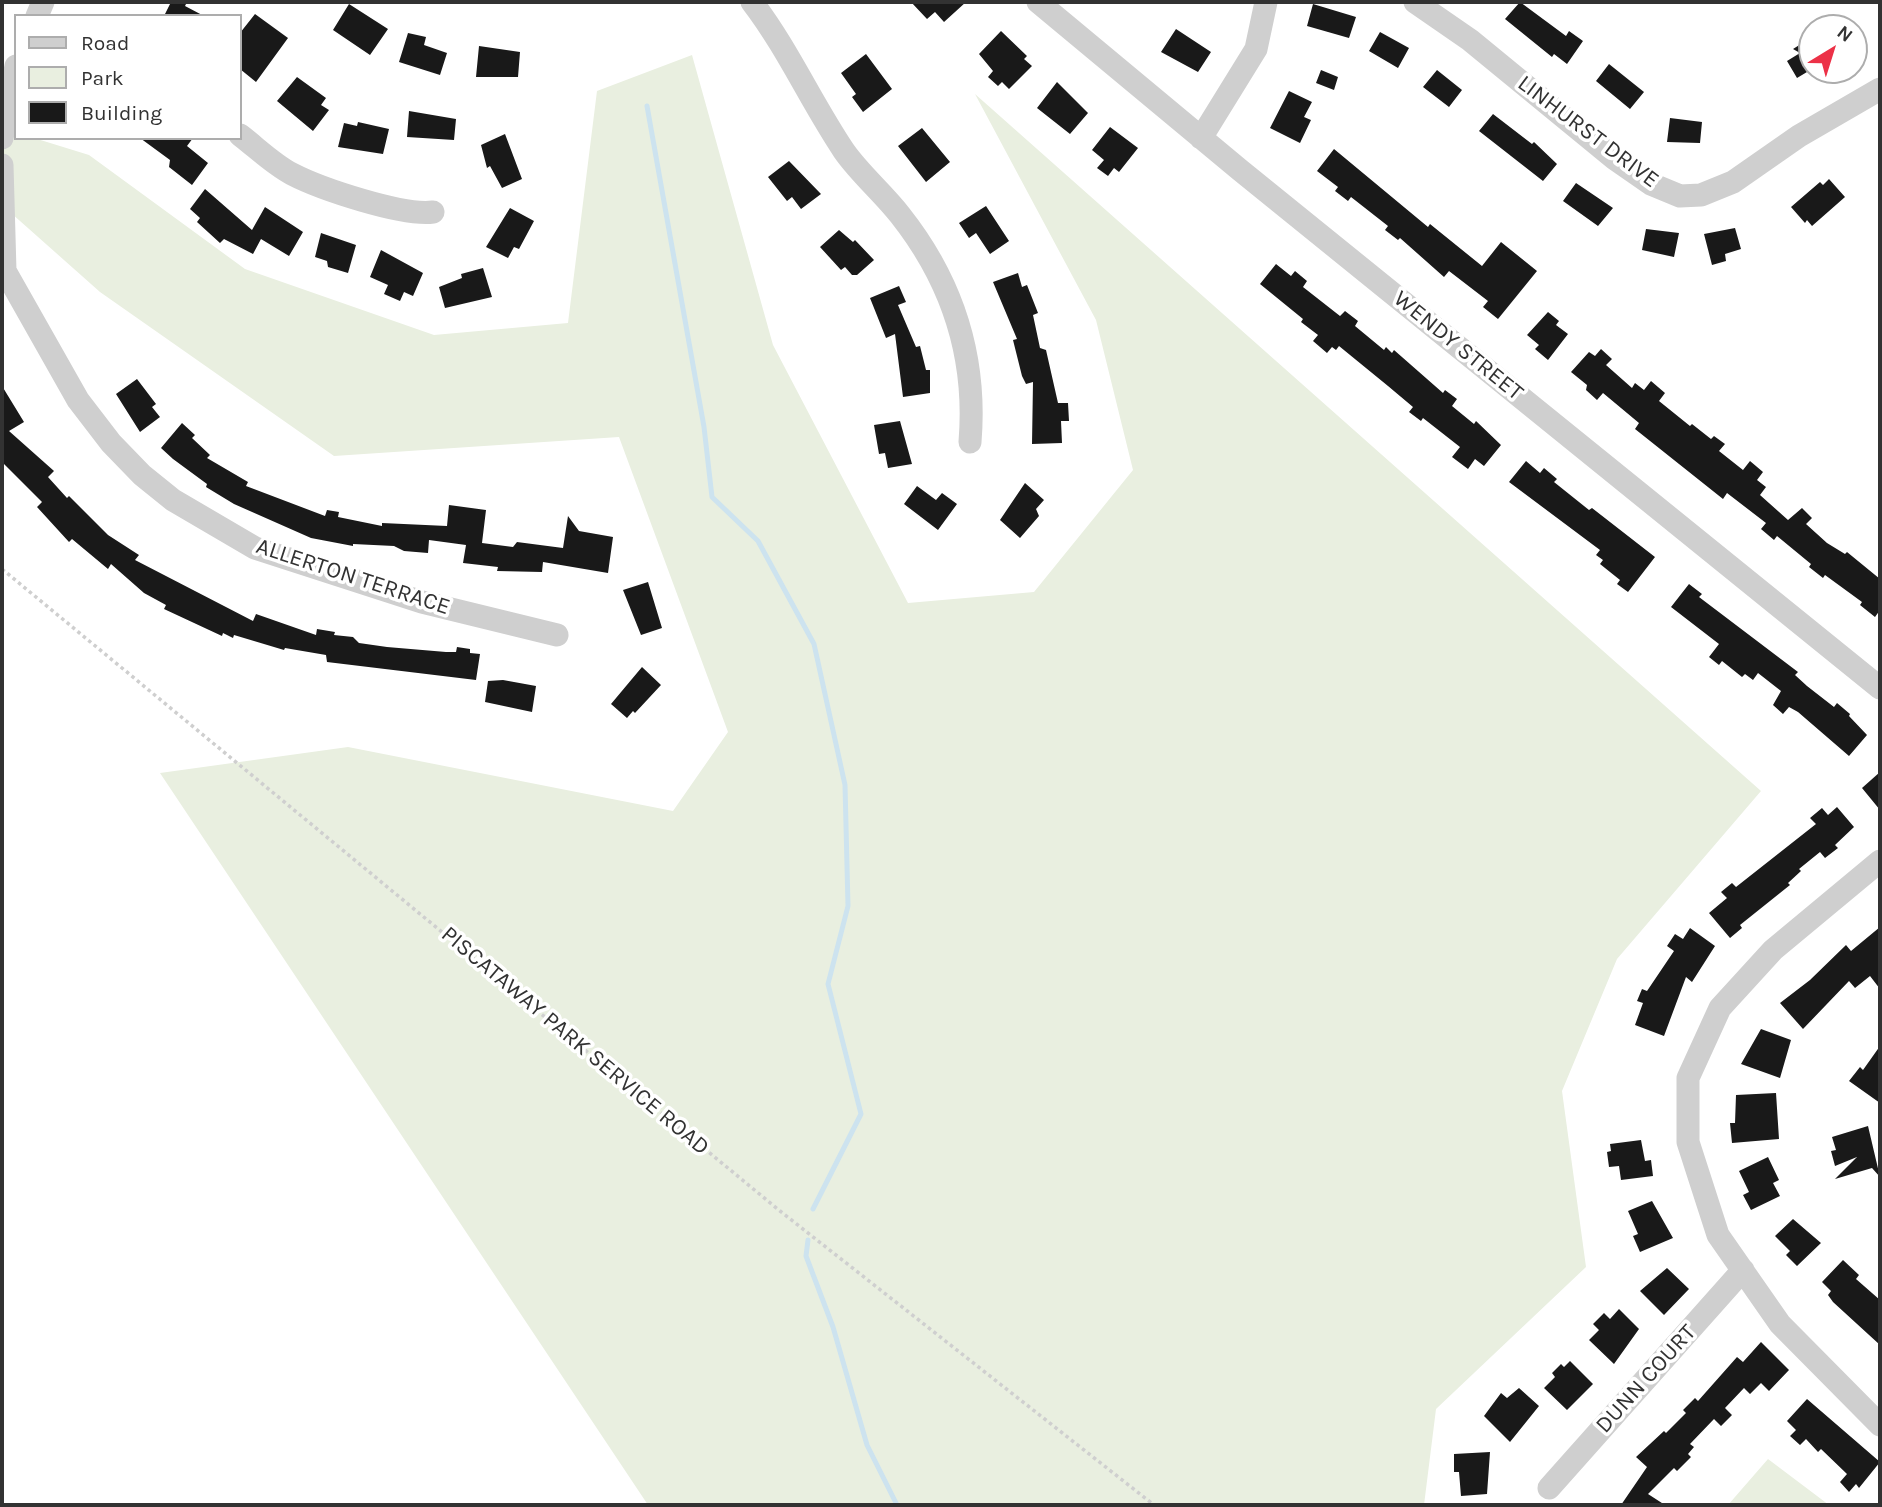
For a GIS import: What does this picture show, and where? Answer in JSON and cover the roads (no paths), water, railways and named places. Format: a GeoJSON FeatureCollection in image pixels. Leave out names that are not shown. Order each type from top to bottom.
{"type":"FeatureCollection","features":[{"type":"Feature","properties":{"kind":"street"},"geometry":{"type":"LineString","coordinates":[[752,2],[793,62],[846,153],[899,213],[928,252],[942,278],[962,329],[967,358],[973,408],[970,442]]}},
{"type":"Feature","properties":{"kind":"street","name":"WENDY STREET"},"geometry":{"type":"LineString","coordinates":[[1038,2],[1201,138],[1880,688]]}},
{"type":"Feature","properties":{"kind":"street"},"geometry":{"type":"LineString","coordinates":[[1201,138],[1256,49],[1266,2]]}},
{"type":"Feature","properties":{"kind":"street","name":"LINHURST DRIVE"},"geometry":{"type":"LineString","coordinates":[[1415,2],[1470,40],[1615,159],[1651,184],[1680,196],[1701,195],[1733,183],[1799,136],[1880,89]]}},
{"type":"Feature","properties":{"kind":"street"},"geometry":{"type":"LineString","coordinates":[[2,138],[14,76]]}},
{"type":"Feature","properties":{"kind":"street"},"geometry":{"type":"LineString","coordinates":[[242,136],[294,175],[357,198],[415,212],[433,212]]}},
{"type":"Feature","properties":{"kind":"street","name":"ALLERTON TERRACE"},"geometry":{"type":"LineString","coordinates":[[2,165],[3,271],[78,400],[111,443],[142,475],[173,500],[255,548],[422,603],[557,635]]}},
{"type":"Feature","properties":{"kind":"street"},"geometry":{"type":"LineString","coordinates":[[1880,861],[1773,950],[1720,1008],[1688,1078],[1688,1142],[1718,1235],[1780,1324],[1880,1425]]}},
{"type":"Feature","properties":{"kind":"street","name":"DUNN COURT"},"geometry":{"type":"LineString","coordinates":[[1549,1488],[1743,1270]]}},
{"type":"Feature","properties":{"kind":"waterway"},"geometry":{"type":"LineString","coordinates":[[647,106],[704,427],[712,497],[758,541],[814,644],[845,785],[848,906],[828,984],[861,1114],[813,1209]]}},
{"type":"Feature","properties":{"kind":"waterway"},"geometry":{"type":"LineString","coordinates":[[808,1240],[806,1256],[833,1327],[867,1445],[897,1505]]}}]}
